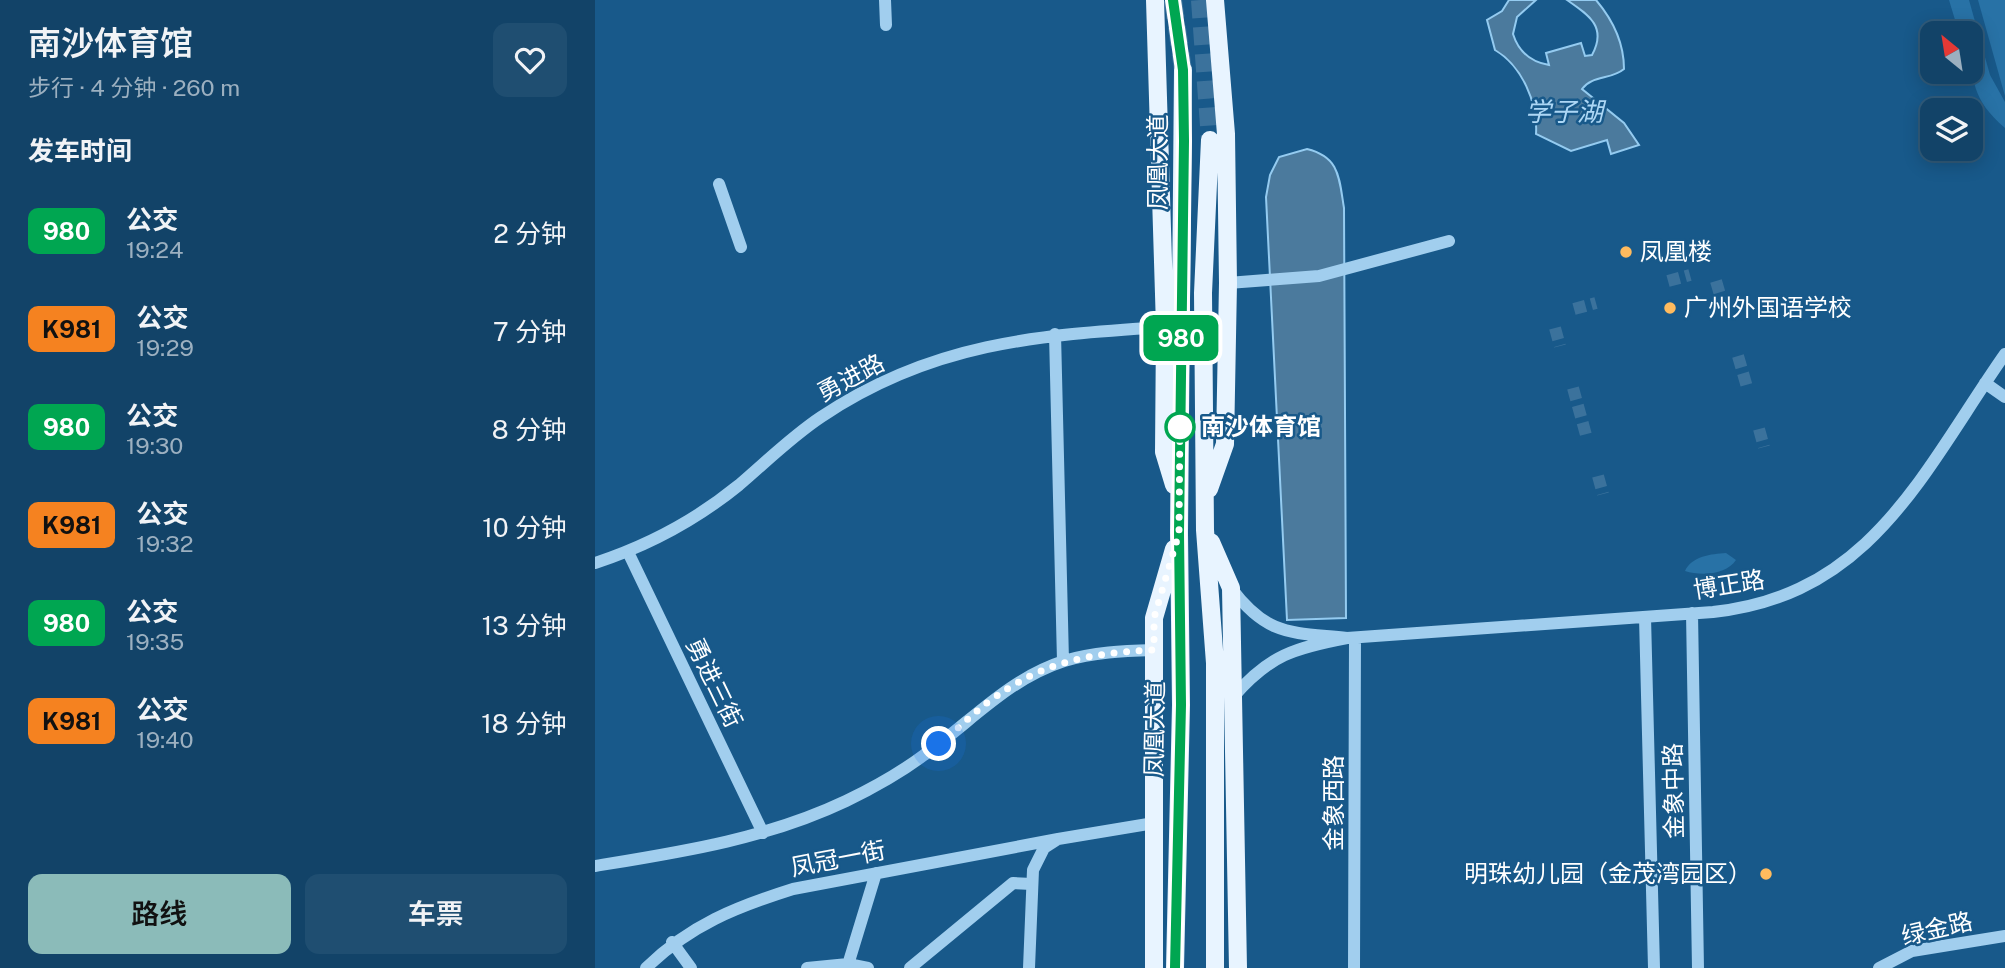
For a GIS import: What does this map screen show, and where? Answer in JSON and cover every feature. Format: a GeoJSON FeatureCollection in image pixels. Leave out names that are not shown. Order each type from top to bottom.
{"type":"FeatureCollection","features":[{"type":"Feature","properties":{"kind":"main road"},"geometry":{"type":"LineString","coordinates":[[1155,0],[1165,327],[1164,452],[1179,502]]}},
{"type":"Feature","properties":{"kind":"main road"},"geometry":{"type":"LineString","coordinates":[[1205,502],[1225,444],[1228,283],[1226,134],[1215,0]]}},
{"type":"Feature","properties":{"kind":"main road","name":"凤凰大道"},"geometry":{"type":"LineString","coordinates":[[1175,968],[1181,705],[1179,502],[1183,70]]}},
{"type":"Feature","properties":{"kind":"main road","name":"凤凰大道"},"geometry":{"type":"LineString","coordinates":[[1210,140],[1203,293],[1205,530],[1215,663],[1215,968]]}},
{"type":"Feature","properties":{"kind":"main road"},"geometry":{"type":"LineString","coordinates":[[1205,530],[1231,589],[1238,968]]}},
{"type":"Feature","properties":{"kind":"main road"},"geometry":{"type":"LineString","coordinates":[[1154,968],[1154,618],[1179,533]]}},
{"type":"Feature","properties":{"kind":"street"},"geometry":{"type":"LineString","coordinates":[[885,0],[886,25]]}},
{"type":"Feature","properties":{"kind":"street"},"geometry":{"type":"LineString","coordinates":[[719,184],[741,247]]}},
{"type":"Feature","properties":{"kind":"street"},"geometry":{"type":"LineString","coordinates":[[1228,283],[1319,276],[1449,241]]}},
{"type":"Feature","properties":{"kind":"street","name":"勇进路"},"geometry":{"type":"LineString","coordinates":[[595,563],[628,552],[704,510],[821,417],[875,385],[945,357],[993,343],[1055,334],[1165,327]]}},
{"type":"Feature","properties":{"kind":"street"},"geometry":{"type":"LineString","coordinates":[[1055,334],[1063,661]]}},
{"type":"Feature","properties":{"kind":"street","name":"博正路"},"geometry":{"type":"LineString","coordinates":[[1351,638],[1735,610],[1776,600],[1815,583],[1849,561],[1892,518],[2005,354]]}},
{"type":"Feature","properties":{"kind":"street"},"geometry":{"type":"LineString","coordinates":[[1985,383],[2005,397]]}},
{"type":"Feature","properties":{"kind":"street","name":"勇进三街"},"geometry":{"type":"LineString","coordinates":[[628,552],[763,833]]}},
{"type":"Feature","properties":{"kind":"street"},"geometry":{"type":"LineString","coordinates":[[1231,589],[1261,621],[1284,632],[1351,638]]}},
{"type":"Feature","properties":{"kind":"street","name":"金象中路"},"geometry":{"type":"LineString","coordinates":[[1692,613],[1698,968]]}},
{"type":"Feature","properties":{"kind":"street","name":"金象中路"},"geometry":{"type":"LineString","coordinates":[[1645,617],[1654,968]]}},
{"type":"Feature","properties":{"kind":"street"},"geometry":{"type":"LineString","coordinates":[[1234,696],[1268,662],[1318,643],[1351,638]]}},
{"type":"Feature","properties":{"kind":"street","name":"金象西路"},"geometry":{"type":"LineString","coordinates":[[1351,638],[1355,968]]}},
{"type":"Feature","properties":{"kind":"street"},"geometry":{"type":"LineString","coordinates":[[595,866],[702,848],[763,833],[815,814],[885,780],[923,756],[1009,687],[1063,661],[1101,652],[1154,650]]}},
{"type":"Feature","properties":{"kind":"street","name":"凤冠一街"},"geometry":{"type":"LineString","coordinates":[[646,968],[672,942],[722,914],[793,889],[1154,823]]}},
{"type":"Feature","properties":{"kind":"street"},"geometry":{"type":"LineString","coordinates":[[1029,968],[1032,884],[1037,859],[1044,848],[1058,839]]}},
{"type":"Feature","properties":{"kind":"street"},"geometry":{"type":"LineString","coordinates":[[847,966],[876,873]]}},
{"type":"Feature","properties":{"kind":"street"},"geometry":{"type":"LineString","coordinates":[[910,968],[1013,883],[1032,884]]}},
{"type":"Feature","properties":{"kind":"street","name":"绿金路"},"geometry":{"type":"LineString","coordinates":[[1879,968],[1912,951],[2005,936]]}},
{"type":"Feature","properties":{"kind":"street"},"geometry":{"type":"LineString","coordinates":[[672,942],[691,968]]}},
{"type":"Feature","properties":{"kind":"street"},"geometry":{"type":"LineString","coordinates":[[807,968],[868,968]]}},
{"type":"Feature","properties":{"kind":"shaded area"},"geometry":{"type":"Polygon","coordinates":[[[1949,0],[1969,0],[1975,21],[1955,21],[1949,0]]]}},
{"type":"Feature","properties":{"kind":"shaded area"},"geometry":{"type":"Polygon","coordinates":[[[1978,0],[2005,0],[2005,96],[1978,0]]]}},
{"type":"Feature","properties":{"kind":"shaded area"},"geometry":{"type":"Polygon","coordinates":[[[1983,50],[1990,75],[2005,102],[2005,128],[1985,107],[1975,85],[1983,84],[1983,50]]]}},
{"type":"Feature","properties":{"kind":"shaded area"},"geometry":{"type":"Polygon","coordinates":[[[1726,553],[1736,560],[1726,569],[1706,574],[1685,571],[1697,559],[1726,553]]]}},
{"type":"Feature","properties":{"kind":"water","name":"学子湖"},"geometry":{"type":"Polygon","coordinates":[[[1509,0],[1536,0],[1517,17],[1513,34],[1526,56],[1549,65],[1546,53],[1581,43],[1585,56],[1592,55],[1598,36],[1593,22],[1567,0],[1596,0],[1616,32],[1624,69],[1591,82],[1582,89],[1624,123],[1639,145],[1611,154],[1607,140],[1571,151],[1536,134],[1534,110],[1526,86],[1513,66],[1495,50],[1487,20],[1502,11],[1509,0]]]}},
{"type":"Feature","properties":{"kind":"water"},"geometry":{"type":"Polygon","coordinates":[[[1307,149],[1326,157],[1332,163],[1339,178],[1344,208],[1346,618],[1287,620],[1266,197],[1270,175],[1279,157],[1307,149]]]}},
{"type":"Feature","properties":{"kind":"tunnel"},"geometry":{"type":"LineString","coordinates":[[1173,0],[1183,70]]}},
{"type":"Feature","properties":{"kind":"tunnel"},"geometry":{"type":"LineString","coordinates":[[1200,0],[1210,140]]}},
{"type":"Feature","properties":{"kind":"tunnel"},"geometry":{"type":"LineString","coordinates":[[1668,281],[1690,275]]}},
{"type":"Feature","properties":{"kind":"tunnel"},"geometry":{"type":"LineString","coordinates":[[1716,281],[1726,315]]}},
{"type":"Feature","properties":{"kind":"tunnel"},"geometry":{"type":"LineString","coordinates":[[1574,309],[1596,303]]}},
{"type":"Feature","properties":{"kind":"tunnel"},"geometry":{"type":"LineString","coordinates":[[1555,328],[1560,346]]}},
{"type":"Feature","properties":{"kind":"tunnel"},"geometry":{"type":"LineString","coordinates":[[1738,356],[1747,387]]}},
{"type":"Feature","properties":{"kind":"tunnel"},"geometry":{"type":"LineString","coordinates":[[1573,388],[1586,435]]}},
{"type":"Feature","properties":{"kind":"tunnel"},"geometry":{"type":"LineString","coordinates":[[1759,429],[1764,447]]}},
{"type":"Feature","properties":{"kind":"tunnel"},"geometry":{"type":"LineString","coordinates":[[1598,476],[1603,494]]}},
{"type":"Feature","properties":{"kind":"bus line","name":"980"},"geometry":{"type":"LineString","coordinates":[[1173,0],[1183,70],[1184,141],[1179,533],[1181,705],[1175,968]]}},
{"type":"Feature","properties":{"kind":"place","name":"凤凰楼"},"geometry":{"type":"Point","coordinates":[1626,252]}},
{"type":"Feature","properties":{"kind":"place","name":"广州外国语学校"},"geometry":{"type":"Point","coordinates":[1670,308]}},
{"type":"Feature","properties":{"kind":"place","name":"南沙体育馆"},"geometry":{"type":"Point","coordinates":[1180,427]}},
{"type":"Feature","properties":{"kind":"place","name":"明珠幼儿园（金茂湾园区）"},"geometry":{"type":"Point","coordinates":[1766,874]}},
{"type":"Feature","properties":{"kind":"route"},"geometry":{"type":"LineString","coordinates":[[939,744],[997,695],[1063,661],[1101,652],[1154,650],[1154,618],[1179,533],[1180,419],[1180,427]]}}]}
